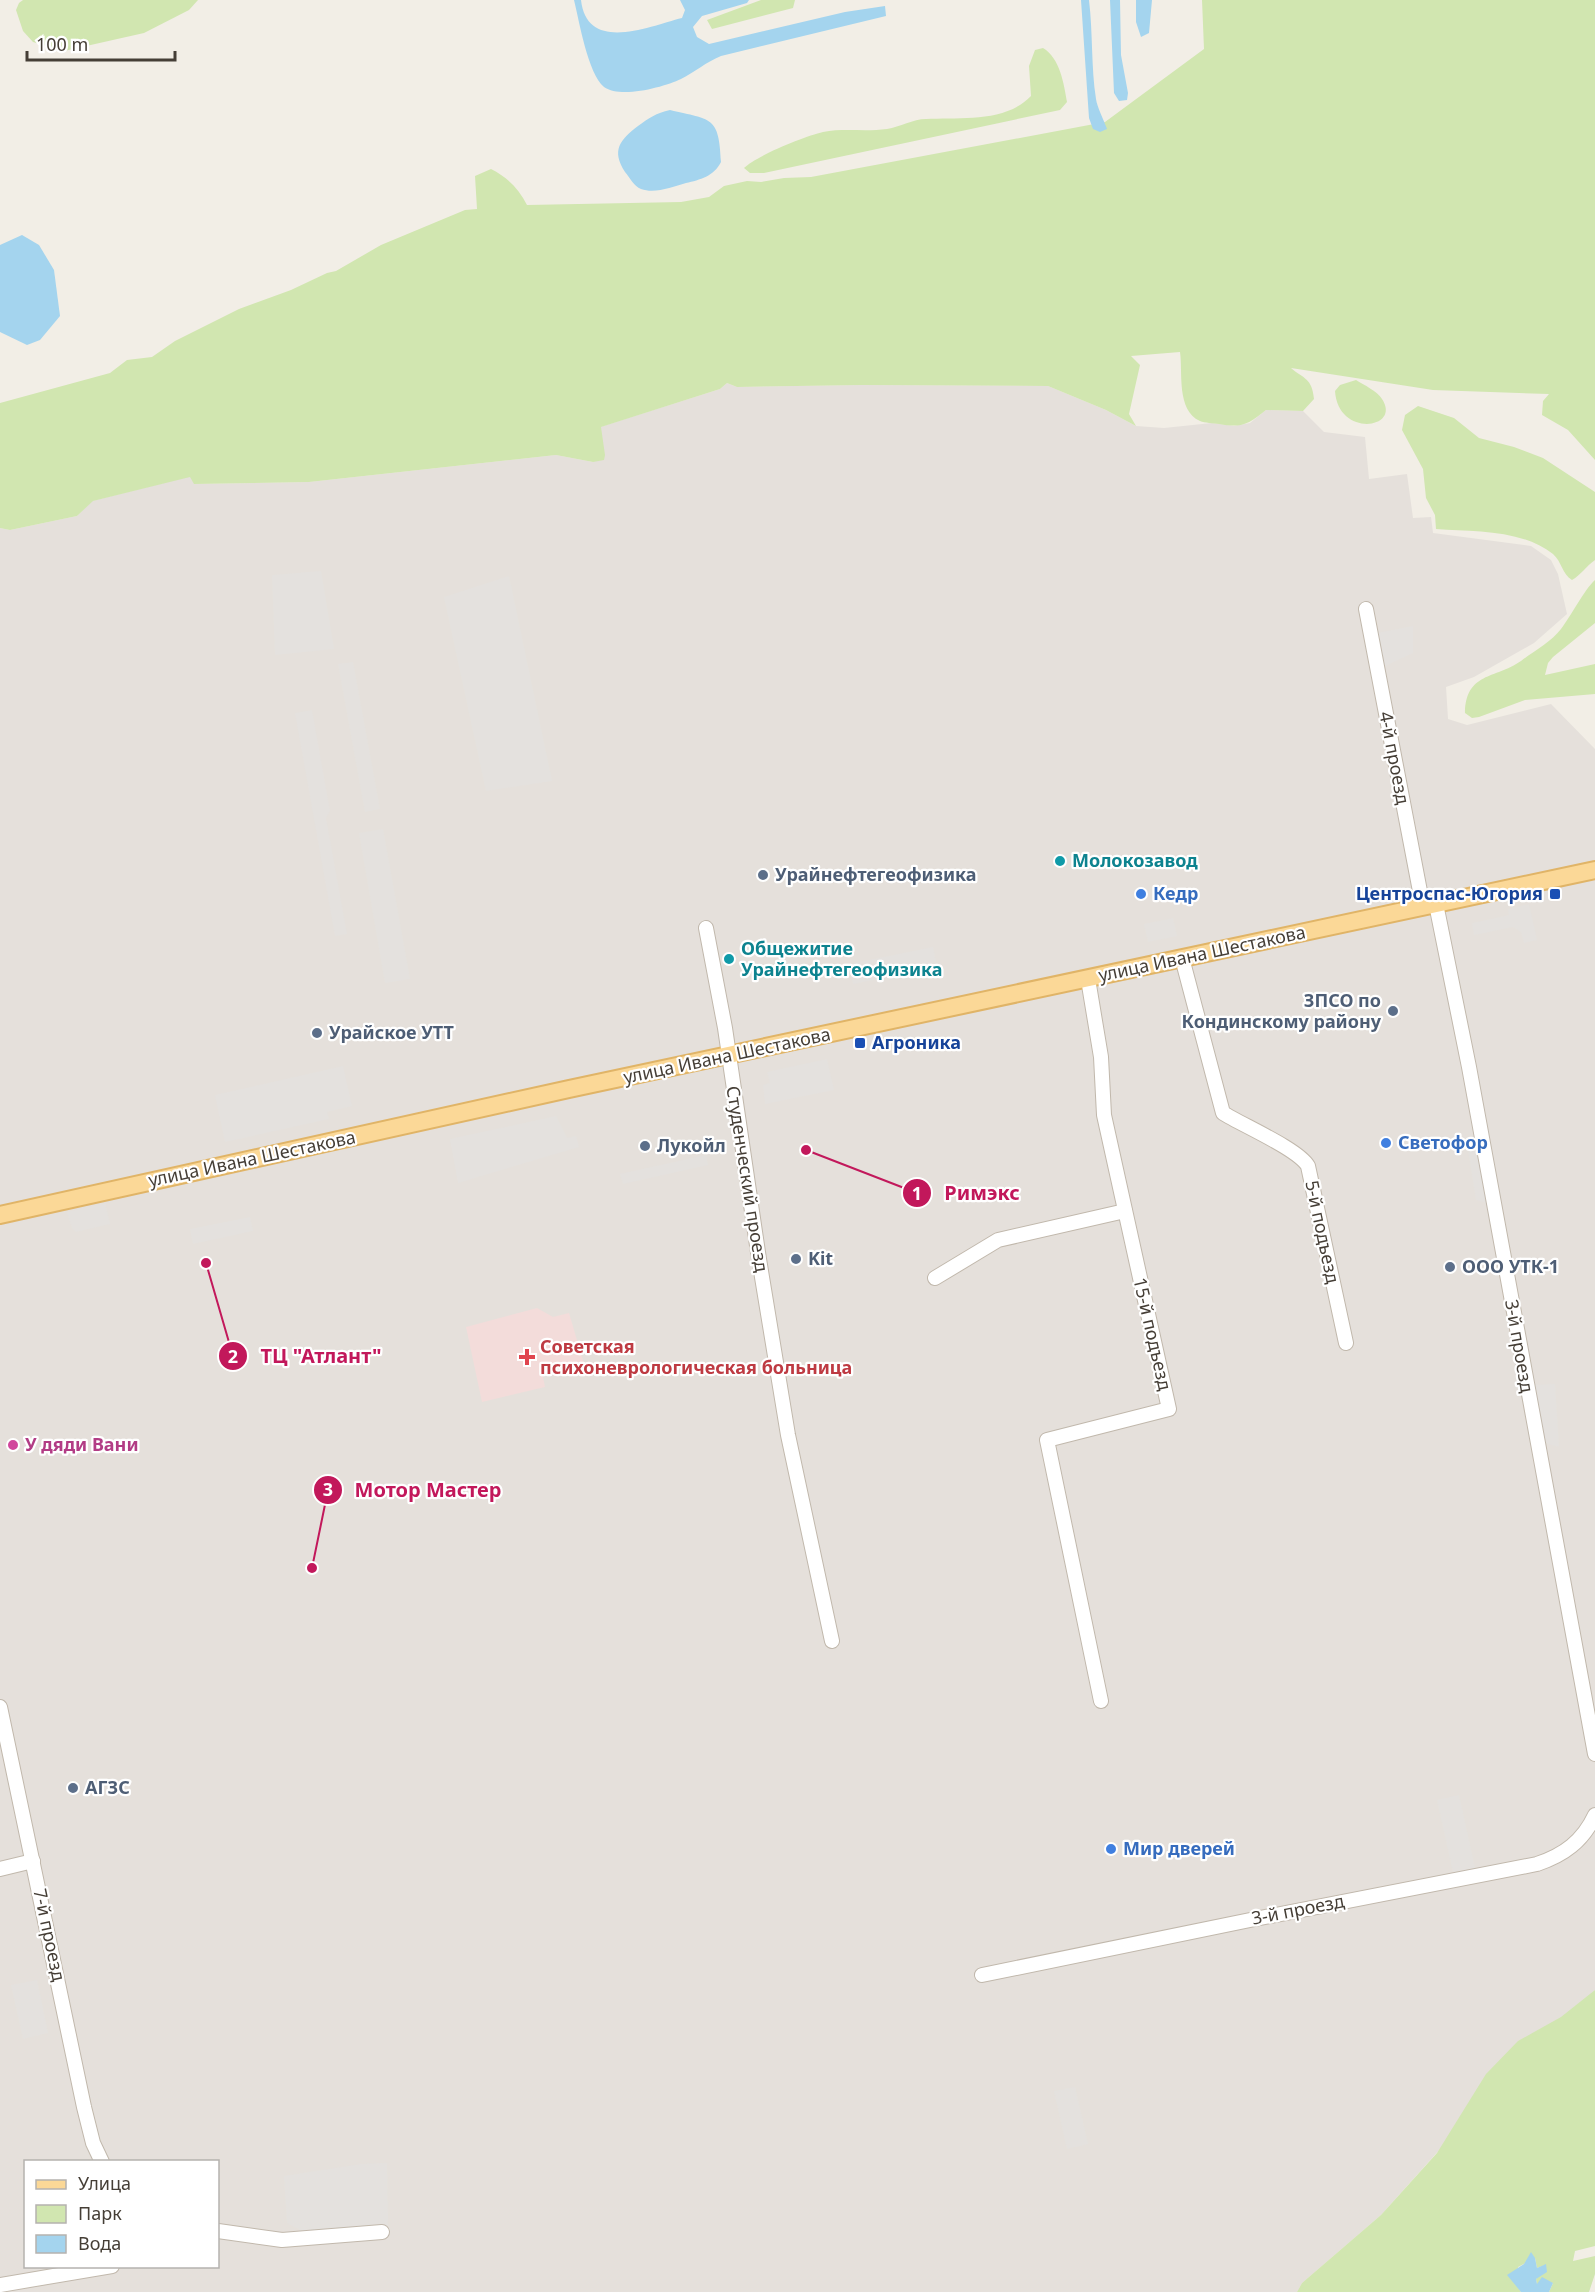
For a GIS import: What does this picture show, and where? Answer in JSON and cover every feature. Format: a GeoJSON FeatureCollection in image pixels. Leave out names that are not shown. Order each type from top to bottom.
{"type":"FeatureCollection","features":[{"type":"Feature","properties":{"kind":"main road","name":"улица Ивана Шестакова"},"geometry":{"type":"LineString","coordinates":[[0,1215],[1595,870]]}},
{"type":"Feature","properties":{"kind":"street","name":"4-й проезд"},"geometry":{"type":"LineString","coordinates":[[1366,609],[1429,905]]}},
{"type":"Feature","properties":{"kind":"street","name":"3-й проезд"},"geometry":{"type":"LineString","coordinates":[[1429,905],[1469,1067],[1544,1487],[1595,1754]]}},
{"type":"Feature","properties":{"kind":"street","name":"Студенческий проезд"},"geometry":{"type":"LineString","coordinates":[[706,928],[729,1056],[788,1436],[832,1641]]}},
{"type":"Feature","properties":{"kind":"street","name":"5-й подъезд"},"geometry":{"type":"LineString","coordinates":[[1182,958],[1223,1113],[1300,1155],[1308,1166],[1346,1342]]}},
{"type":"Feature","properties":{"kind":"street","name":"15-й подъезд"},"geometry":{"type":"LineString","coordinates":[[1088,979],[1101,1057],[1104,1116],[1169,1409],[1047,1440],[1101,1701]]}},
{"type":"Feature","properties":{"kind":"street"},"geometry":{"type":"LineString","coordinates":[[935,1278],[998,1240],[1125,1211]]}},
{"type":"Feature","properties":{"kind":"street","name":"7-й проезд"},"geometry":{"type":"LineString","coordinates":[[0,1707],[84,2107],[93,2143],[101,2160]]}},
{"type":"Feature","properties":{"kind":"street","name":"3-й проезд"},"geometry":{"type":"LineString","coordinates":[[982,1975],[1537,1864],[1555,1858],[1569,1849],[1581,1838],[1595,1815]]}},
{"type":"Feature","properties":{"kind":"street"},"geometry":{"type":"LineString","coordinates":[[0,1869],[33,1862]]}},
{"type":"Feature","properties":{"kind":"street"},"geometry":{"type":"LineString","coordinates":[[219,2231],[282,2240],[382,2232]]}},
{"type":"Feature","properties":{"kind":"street"},"geometry":{"type":"LineString","coordinates":[[0,2285],[100,2268]]}},
{"type":"Feature","properties":{"kind":"shaded area"},"geometry":{"type":"Polygon","coordinates":[[[727,383],[737,387],[1048,386],[1106,410],[1136,426],[1164,428],[1212,423],[1234,426],[1250,423],[1266,410],[1303,411],[1324,432],[1365,437],[1369,479],[1407,474],[1413,518],[1431,517],[1433,533],[1531,546],[1551,560],[1558,574],[1567,614],[1534,643],[1474,677],[1446,687],[1448,719],[1467,725],[1551,704],[1595,749],[1595,1990],[1441,2148],[1381,2215],[1302,2283],[1297,2292],[0,2292],[0,528],[10,530],[77,516],[92,501],[191,476],[195,484],[309,482],[556,455],[593,462],[600,427],[720,389],[727,383]]]}},
{"type":"Feature","properties":{"kind":"shaded area"},"geometry":{"type":"Polygon","coordinates":[[[321,571],[334,649],[275,655],[272,575],[321,571]]]}},
{"type":"Feature","properties":{"kind":"shaded area"},"geometry":{"type":"Polygon","coordinates":[[[509,576],[552,781],[486,791],[444,597],[509,576]]]}},
{"type":"Feature","properties":{"kind":"shaded area"},"geometry":{"type":"Polygon","coordinates":[[[1413,626],[1413,653],[1383,667],[1377,633],[1413,626]]]}},
{"type":"Feature","properties":{"kind":"shaded area"},"geometry":{"type":"Polygon","coordinates":[[[353,662],[380,809],[365,812],[338,664],[353,662]]]}},
{"type":"Feature","properties":{"kind":"shaded area"},"geometry":{"type":"Polygon","coordinates":[[[312,710],[330,811],[326,818],[347,934],[335,936],[295,713],[312,710]]]}},
{"type":"Feature","properties":{"kind":"shaded area"},"geometry":{"type":"Polygon","coordinates":[[[383,829],[410,979],[385,983],[359,833],[383,829]]]}},
{"type":"Feature","properties":{"kind":"shaded area"},"geometry":{"type":"Polygon","coordinates":[[[1529,904],[1537,940],[1524,943],[1521,932],[1513,927],[1474,935],[1472,923],[1509,915],[1508,909],[1529,904]]]}},
{"type":"Feature","properties":{"kind":"shaded area"},"geometry":{"type":"Polygon","coordinates":[[[1173,918],[1177,936],[1148,942],[1144,924],[1173,918]]]}},
{"type":"Feature","properties":{"kind":"shaded area"},"geometry":{"type":"Polygon","coordinates":[[[933,947],[937,968],[853,984],[849,964],[933,947]]]}},
{"type":"Feature","properties":{"kind":"shaded area"},"geometry":{"type":"Polygon","coordinates":[[[827,1059],[834,1090],[765,1104],[763,1085],[770,1083],[767,1072],[827,1059]]]}},
{"type":"Feature","properties":{"kind":"shaded area"},"geometry":{"type":"Polygon","coordinates":[[[343,1066],[352,1106],[327,1112],[329,1119],[225,1142],[215,1095],[343,1066]]]}},
{"type":"Feature","properties":{"kind":"shaded area"},"geometry":{"type":"Polygon","coordinates":[[[556,1116],[567,1138],[576,1136],[579,1147],[458,1183],[450,1139],[556,1116]]]}},
{"type":"Feature","properties":{"kind":"shaded area"},"geometry":{"type":"Polygon","coordinates":[[[1476,1141],[1487,1203],[1476,1200],[1468,1149],[1476,1141]]]}},
{"type":"Feature","properties":{"kind":"shaded area"},"geometry":{"type":"Polygon","coordinates":[[[706,1155],[708,1165],[623,1184],[620,1174],[706,1155]]]}},
{"type":"Feature","properties":{"kind":"shaded area"},"geometry":{"type":"Polygon","coordinates":[[[105,1203],[110,1224],[76,1232],[72,1228],[67,1212],[105,1203]]]}},
{"type":"Feature","properties":{"kind":"shaded area"},"geometry":{"type":"Polygon","coordinates":[[[250,1217],[253,1231],[193,1244],[190,1229],[250,1217]]]}},
{"type":"Feature","properties":{"kind":"shaded area","name":"Советская психоневрологическая больница"},"geometry":{"type":"Polygon","coordinates":[[[537,1308],[553,1317],[569,1313],[584,1364],[542,1372],[545,1387],[482,1402],[466,1327],[537,1308]]]}},
{"type":"Feature","properties":{"kind":"shaded area"},"geometry":{"type":"Polygon","coordinates":[[[1555,1384],[1559,1447],[1548,1444],[1543,1439],[1534,1385],[1555,1384]]]}},
{"type":"Feature","properties":{"kind":"shaded area"},"geometry":{"type":"Polygon","coordinates":[[[1459,1795],[1475,1868],[1453,1872],[1437,1800],[1459,1795]]]}},
{"type":"Feature","properties":{"kind":"shaded area"},"geometry":{"type":"Polygon","coordinates":[[[37,1980],[48,2033],[23,2039],[11,1985],[37,1980]]]}},
{"type":"Feature","properties":{"kind":"shaded area"},"geometry":{"type":"Polygon","coordinates":[[[1075,2087],[1088,2144],[1067,2149],[1054,2091],[1075,2087]]]}},
{"type":"Feature","properties":{"kind":"shaded area"},"geometry":{"type":"Polygon","coordinates":[[[387,2163],[388,2226],[304,2232],[287,2223],[284,2176],[361,2164],[387,2163]]]}},
{"type":"Feature","properties":{"kind":"green space"},"geometry":{"type":"Polygon","coordinates":[[[23,0],[198,0],[189,10],[144,33],[64,51],[33,42],[23,31],[16,10],[23,0]]]}},
{"type":"Feature","properties":{"kind":"green space"},"geometry":{"type":"Polygon","coordinates":[[[761,0],[795,0],[793,8],[712,29],[707,20],[761,0]]]}},
{"type":"Feature","properties":{"kind":"green space"},"geometry":{"type":"Polygon","coordinates":[[[1202,0],[1595,0],[1595,460],[1568,430],[1542,415],[1543,401],[1549,394],[1433,390],[1291,368],[1307,380],[1313,392],[1314,399],[1303,411],[1266,410],[1249,422],[1239,425],[1202,422],[1192,416],[1184,400],[1180,352],[1131,356],[1140,365],[1129,414],[1136,426],[1106,410],[1048,386],[737,387],[727,383],[720,389],[601,427],[604,460],[593,462],[556,455],[309,482],[194,484],[190,477],[93,501],[77,516],[10,530],[0,528],[0,403],[110,373],[127,360],[152,357],[175,341],[239,309],[336,271],[381,245],[465,210],[477,209],[475,176],[491,169],[497,172],[516,189],[527,205],[681,202],[709,197],[724,186],[747,181],[761,182],[811,177],[1105,122],[1204,49],[1202,0]]]}},
{"type":"Feature","properties":{"kind":"green space"},"geometry":{"type":"Polygon","coordinates":[[[1043,48],[1054,58],[1063,80],[1067,102],[1060,110],[764,173],[750,173],[744,168],[781,147],[823,132],[887,129],[921,119],[982,117],[1008,111],[1031,96],[1029,66],[1035,50],[1043,48]]]}},
{"type":"Feature","properties":{"kind":"green space"},"geometry":{"type":"Polygon","coordinates":[[[1356,380],[1382,399],[1386,409],[1384,417],[1377,422],[1367,424],[1356,422],[1346,416],[1339,406],[1335,391],[1340,385],[1356,380]]]}},
{"type":"Feature","properties":{"kind":"green space"},"geometry":{"type":"Polygon","coordinates":[[[1418,406],[1454,418],[1479,438],[1514,447],[1543,458],[1595,492],[1595,560],[1572,580],[1566,575],[1553,554],[1527,540],[1497,533],[1436,529],[1435,515],[1426,498],[1423,469],[1402,430],[1405,415],[1418,406]]]}},
{"type":"Feature","properties":{"kind":"green space"},"geometry":{"type":"Polygon","coordinates":[[[1595,580],[1595,623],[1553,657],[1548,663],[1545,675],[1595,664],[1595,694],[1525,700],[1479,717],[1472,718],[1465,713],[1467,700],[1476,683],[1511,667],[1552,638],[1561,629],[1595,580]]]}},
{"type":"Feature","properties":{"kind":"green space"},"geometry":{"type":"Polygon","coordinates":[[[1595,1990],[1595,2246],[1575,2251],[1573,2261],[1595,2256],[1595,2274],[1589,2292],[1549,2292],[1553,2283],[1537,2285],[1536,2279],[1545,2265],[1537,2268],[1535,2258],[1518,2267],[1516,2284],[1521,2292],[1297,2292],[1302,2283],[1381,2215],[1437,2153],[1486,2074],[1518,2041],[1561,2017],[1595,1990]]]}},
{"type":"Feature","properties":{"kind":"water"},"geometry":{"type":"Polygon","coordinates":[[[574,0],[581,0],[586,17],[595,27],[607,32],[622,32],[682,18],[685,10],[680,0],[749,0],[747,3],[702,16],[693,27],[697,37],[709,44],[845,12],[885,6],[886,16],[721,56],[674,82],[654,88],[621,92],[604,87],[593,71],[574,0]]]}},
{"type":"Feature","properties":{"kind":"water"},"geometry":{"type":"Polygon","coordinates":[[[1081,0],[1089,0],[1096,99],[1107,129],[1100,132],[1093,129],[1089,118],[1081,0]]]}},
{"type":"Feature","properties":{"kind":"water"},"geometry":{"type":"Polygon","coordinates":[[[1110,0],[1120,0],[1121,55],[1128,93],[1127,100],[1119,101],[1114,93],[1110,0]]]}},
{"type":"Feature","properties":{"kind":"water"},"geometry":{"type":"Polygon","coordinates":[[[1136,0],[1152,0],[1149,33],[1141,37],[1136,22],[1136,0]]]}},
{"type":"Feature","properties":{"kind":"water"},"geometry":{"type":"Polygon","coordinates":[[[670,110],[710,122],[718,136],[721,162],[706,177],[669,188],[641,189],[625,172],[618,151],[626,136],[642,123],[657,114],[670,110]]]}},
{"type":"Feature","properties":{"kind":"water"},"geometry":{"type":"Polygon","coordinates":[[[22,235],[39,245],[54,270],[60,316],[40,340],[27,345],[0,332],[0,245],[22,235]]]}},
{"type":"Feature","properties":{"kind":"water"},"geometry":{"type":"Polygon","coordinates":[[[1531,2252],[1537,2268],[1546,2264],[1547,2272],[1536,2279],[1537,2284],[1542,2277],[1553,2283],[1549,2292],[1521,2292],[1507,2275],[1524,2264],[1531,2252]]]}},
{"type":"Feature","properties":{"kind":"place","name":"Молокозавод"},"geometry":{"type":"Point","coordinates":[1060,861]}},
{"type":"Feature","properties":{"kind":"place","name":"Урайнефтегеофизика"},"geometry":{"type":"Point","coordinates":[763,875]}},
{"type":"Feature","properties":{"kind":"place","name":"Кедр"},"geometry":{"type":"Point","coordinates":[1141,894]}},
{"type":"Feature","properties":{"kind":"place","name":"Центроспас-Югория"},"geometry":{"type":"Point","coordinates":[1555,894]}},
{"type":"Feature","properties":{"kind":"place","name":"Общежитие Урайнефтегеофизика"},"geometry":{"type":"Point","coordinates":[729,959]}},
{"type":"Feature","properties":{"kind":"place","name":"ЗПСО по Кондинскому району"},"geometry":{"type":"Point","coordinates":[1393,1011]}},
{"type":"Feature","properties":{"kind":"place","name":"Урайское УТТ"},"geometry":{"type":"Point","coordinates":[317,1033]}},
{"type":"Feature","properties":{"kind":"place","name":"Агроника"},"geometry":{"type":"Point","coordinates":[860,1043]}},
{"type":"Feature","properties":{"kind":"place","name":"Светофор"},"geometry":{"type":"Point","coordinates":[1386,1143]}},
{"type":"Feature","properties":{"kind":"place","name":"Лукойл"},"geometry":{"type":"Point","coordinates":[645,1146]}},
{"type":"Feature","properties":{"kind":"place","name":"Римэкс"},"geometry":{"type":"Point","coordinates":[806,1150]}},
{"type":"Feature","properties":{"kind":"place","name":"Kit"},"geometry":{"type":"Point","coordinates":[796,1259]}},
{"type":"Feature","properties":{"kind":"place","name":"ТЦ \"Атлант\""},"geometry":{"type":"Point","coordinates":[206,1263]}},
{"type":"Feature","properties":{"kind":"place","name":"ООО УТК-1"},"geometry":{"type":"Point","coordinates":[1450,1267]}},
{"type":"Feature","properties":{"kind":"place","name":"Советская психоневрологическая больница"},"geometry":{"type":"Point","coordinates":[527,1357]}},
{"type":"Feature","properties":{"kind":"place","name":"У дяди Вани"},"geometry":{"type":"Point","coordinates":[13,1445]}},
{"type":"Feature","properties":{"kind":"place","name":"Мотор Мастер"},"geometry":{"type":"Point","coordinates":[312,1568]}},
{"type":"Feature","properties":{"kind":"place","name":"АГЗС"},"geometry":{"type":"Point","coordinates":[73,1788]}},
{"type":"Feature","properties":{"kind":"place","name":"Мир дверей"},"geometry":{"type":"Point","coordinates":[1111,1849]}}]}
